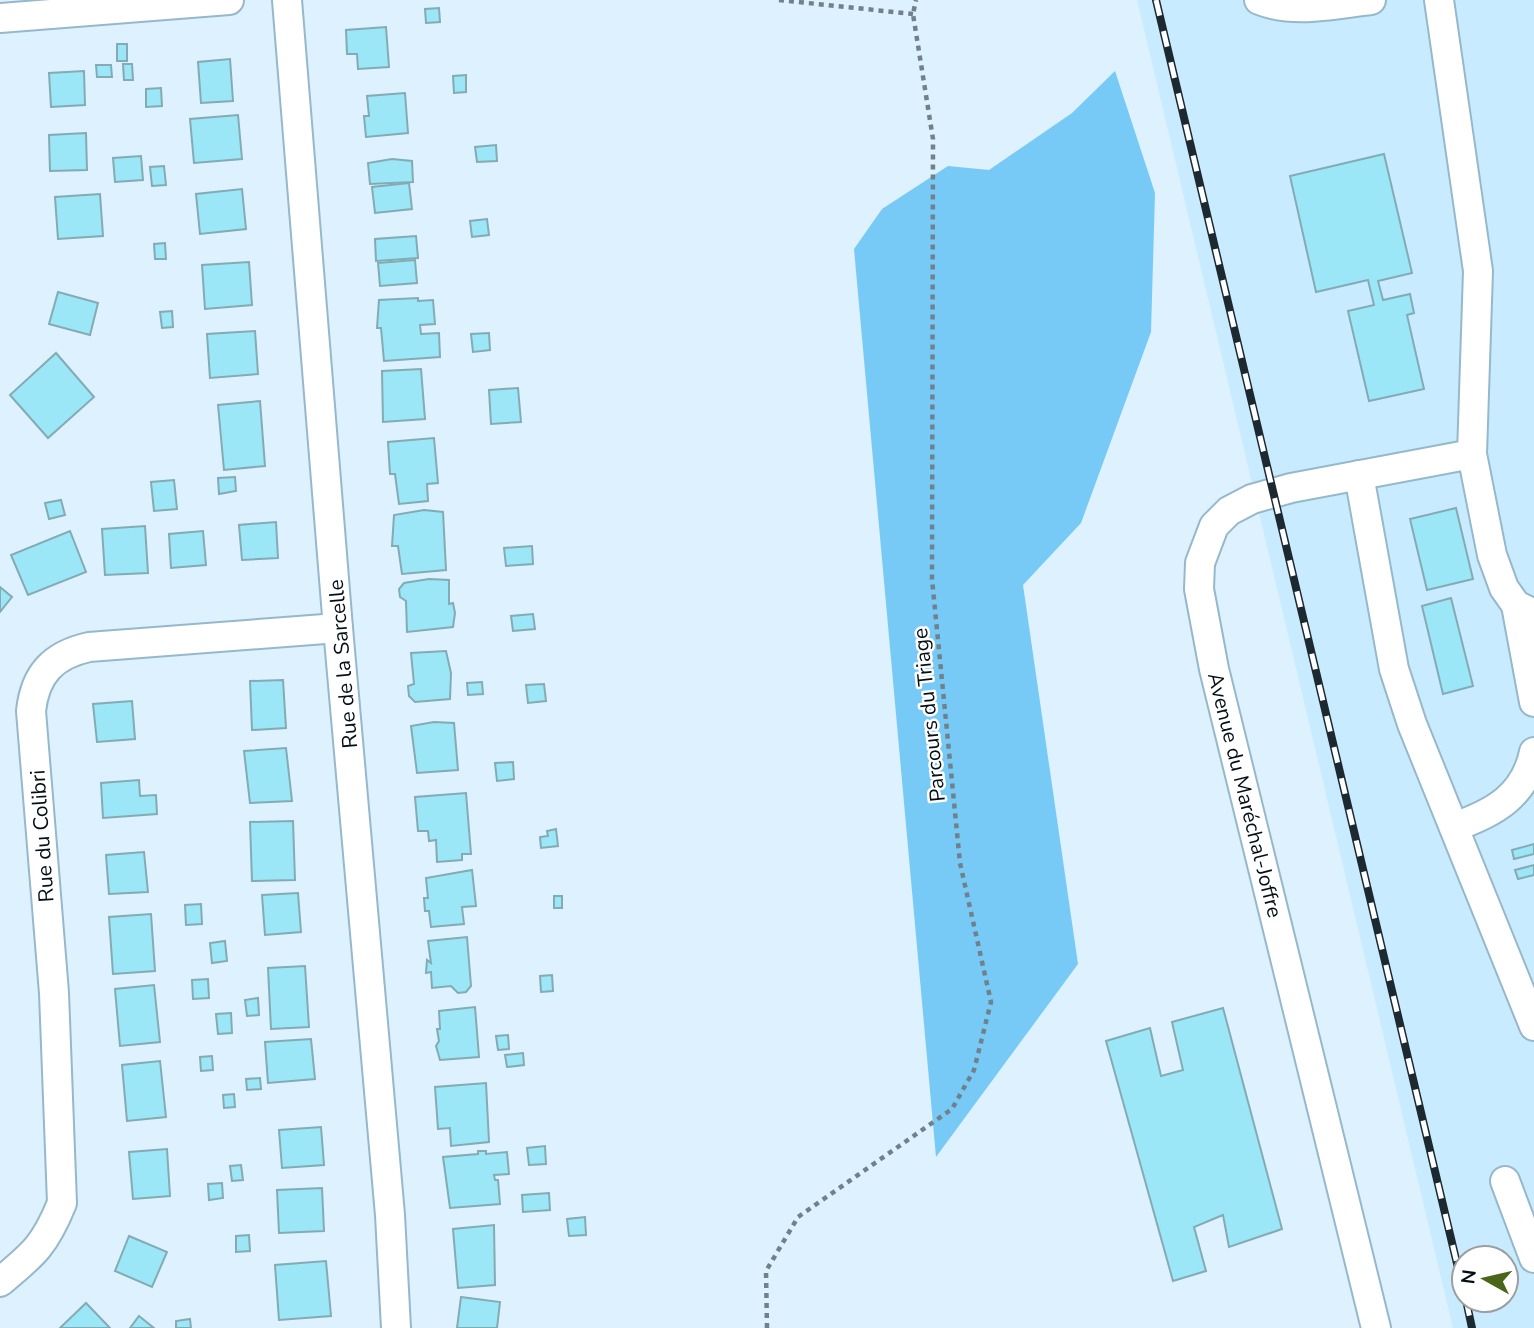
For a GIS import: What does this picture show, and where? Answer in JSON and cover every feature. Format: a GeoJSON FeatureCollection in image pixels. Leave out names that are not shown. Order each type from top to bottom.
{"type":"FeatureCollection","features":[{"type":"Feature","properties":{"kind":"street"},"geometry":{"type":"LineString","coordinates":[[0,18],[229,0]]}},
{"type":"Feature","properties":{"kind":"street","name":"Rue de la Sarcelle"},"geometry":{"type":"LineString","coordinates":[[288,0],[338,628],[376,1039],[397,1328]]}},
{"type":"Feature","properties":{"kind":"street"},"geometry":{"type":"LineString","coordinates":[[1259,0],[1276,7],[1308,7],[1371,0]]}},
{"type":"Feature","properties":{"kind":"street"},"geometry":{"type":"LineString","coordinates":[[1439,0],[1478,271],[1472,454],[1492,555],[1504,588],[1525,610],[1534,702]]}},
{"type":"Feature","properties":{"kind":"street","name":"Avenue du Maréchal-Joffre"},"geometry":{"type":"LineString","coordinates":[[1376,1328],[1214,669],[1199,589],[1200,563],[1214,526],[1229,511],[1273,492],[1472,454]]}},
{"type":"Feature","properties":{"kind":"street"},"geometry":{"type":"LineString","coordinates":[[1359,474],[1394,669],[1412,724],[1534,1026]]}},
{"type":"Feature","properties":{"kind":"street","name":"Rue du Colibri"},"geometry":{"type":"LineString","coordinates":[[0,1282],[38,1251],[51,1231],[62,1203],[54,993],[31,711],[40,674],[59,656],[89,647],[338,628]]}},
{"type":"Feature","properties":{"kind":"street"},"geometry":{"type":"LineString","coordinates":[[1454,827],[1493,811],[1508,800],[1521,785],[1534,752]]}},
{"type":"Feature","properties":{"kind":"street"},"geometry":{"type":"LineString","coordinates":[[1505,1181],[1534,1258]]}},
{"type":"Feature","properties":{"kind":"path"},"geometry":{"type":"LineString","coordinates":[[779,0],[913,14]]}},
{"type":"Feature","properties":{"kind":"path","name":"Parcours du Triage"},"geometry":{"type":"LineString","coordinates":[[766,1328],[766,1271],[798,1217],[952,1110],[974,1070],[991,1002],[960,863],[932,579],[933,139],[913,14],[916,0]]}},
{"type":"Feature","properties":{"kind":"shaded area"},"geometry":{"type":"Polygon","coordinates":[[[1137,0],[1534,0],[1534,1328],[1453,1328],[1137,0]]]}},
{"type":"Feature","properties":{"kind":"shaded area"},"geometry":{"type":"Polygon","coordinates":[[[1115,71],[1155,193],[1151,332],[1081,523],[1023,585],[1078,964],[936,1157],[854,249],[882,209],[948,166],[989,170],[1072,113],[1115,71]]]}},
{"type":"Feature","properties":{"kind":"building"},"geometry":{"type":"Polygon","coordinates":[[[439,8],[440,22],[426,23],[425,9],[439,8]]]}},
{"type":"Feature","properties":{"kind":"building"},"geometry":{"type":"Polygon","coordinates":[[[386,27],[389,67],[358,69],[357,54],[347,54],[346,30],[386,27]]]}},
{"type":"Feature","properties":{"kind":"building"},"geometry":{"type":"Polygon","coordinates":[[[117,44],[127,44],[127,61],[117,61],[117,44]]]}},
{"type":"Feature","properties":{"kind":"building"},"geometry":{"type":"Polygon","coordinates":[[[230,59],[233,101],[201,103],[198,62],[230,59]]]}},
{"type":"Feature","properties":{"kind":"building"},"geometry":{"type":"Polygon","coordinates":[[[123,64],[132,64],[133,80],[124,80],[123,64]]]}},
{"type":"Feature","properties":{"kind":"building"},"geometry":{"type":"Polygon","coordinates":[[[96,65],[111,65],[112,77],[97,77],[96,65]]]}},
{"type":"Feature","properties":{"kind":"building"},"geometry":{"type":"Polygon","coordinates":[[[84,71],[85,105],[51,107],[49,73],[84,71]]]}},
{"type":"Feature","properties":{"kind":"building"},"geometry":{"type":"Polygon","coordinates":[[[466,75],[466,92],[454,93],[453,76],[466,75]]]}},
{"type":"Feature","properties":{"kind":"building"},"geometry":{"type":"Polygon","coordinates":[[[161,88],[162,106],[146,107],[146,89],[161,88]]]}},
{"type":"Feature","properties":{"kind":"building"},"geometry":{"type":"Polygon","coordinates":[[[405,93],[408,133],[366,137],[364,116],[369,116],[367,96],[405,93]]]}},
{"type":"Feature","properties":{"kind":"building"},"geometry":{"type":"Polygon","coordinates":[[[238,115],[242,159],[194,163],[190,119],[238,115]]]}},
{"type":"Feature","properties":{"kind":"building"},"geometry":{"type":"Polygon","coordinates":[[[86,133],[87,170],[50,171],[49,135],[86,133]]]}},
{"type":"Feature","properties":{"kind":"building"},"geometry":{"type":"Polygon","coordinates":[[[496,145],[497,161],[477,162],[475,147],[496,145]]]}},
{"type":"Feature","properties":{"kind":"building"},"geometry":{"type":"Polygon","coordinates":[[[1384,154],[1412,273],[1378,281],[1383,300],[1410,294],[1414,313],[1407,315],[1424,389],[1369,401],[1348,311],[1374,305],[1368,280],[1316,292],[1290,176],[1384,154]]]}},
{"type":"Feature","properties":{"kind":"building"},"geometry":{"type":"Polygon","coordinates":[[[141,156],[143,180],[115,182],[113,158],[141,156]]]}},
{"type":"Feature","properties":{"kind":"building"},"geometry":{"type":"Polygon","coordinates":[[[392,159],[412,161],[413,182],[370,184],[368,163],[392,159]]]}},
{"type":"Feature","properties":{"kind":"building"},"geometry":{"type":"Polygon","coordinates":[[[164,166],[166,185],[152,186],[150,167],[164,166]]]}},
{"type":"Feature","properties":{"kind":"building"},"geometry":{"type":"Polygon","coordinates":[[[409,183],[412,209],[375,213],[372,187],[409,183]]]}},
{"type":"Feature","properties":{"kind":"building"},"geometry":{"type":"Polygon","coordinates":[[[242,189],[246,229],[200,234],[196,194],[242,189]]]}},
{"type":"Feature","properties":{"kind":"building"},"geometry":{"type":"Polygon","coordinates":[[[100,194],[103,236],[58,239],[55,197],[100,194]]]}},
{"type":"Feature","properties":{"kind":"building"},"geometry":{"type":"Polygon","coordinates":[[[487,219],[489,235],[472,237],[470,221],[487,219]]]}},
{"type":"Feature","properties":{"kind":"building"},"geometry":{"type":"Polygon","coordinates":[[[416,236],[418,258],[376,261],[375,239],[416,236]]]}},
{"type":"Feature","properties":{"kind":"building"},"geometry":{"type":"Polygon","coordinates":[[[165,243],[166,259],[155,259],[154,244],[165,243]]]}},
{"type":"Feature","properties":{"kind":"building"},"geometry":{"type":"Polygon","coordinates":[[[415,260],[417,283],[380,286],[378,263],[415,260]]]}},
{"type":"Feature","properties":{"kind":"building"},"geometry":{"type":"Polygon","coordinates":[[[249,262],[252,305],[205,309],[202,265],[249,262]]]}},
{"type":"Feature","properties":{"kind":"building"},"geometry":{"type":"Polygon","coordinates":[[[58,292],[98,303],[90,335],[49,324],[58,292]]]}},
{"type":"Feature","properties":{"kind":"building"},"geometry":{"type":"Polygon","coordinates":[[[418,298],[418,301],[433,300],[435,324],[420,325],[421,334],[439,333],[440,357],[384,361],[381,328],[377,328],[379,300],[418,298]]]}},
{"type":"Feature","properties":{"kind":"building"},"geometry":{"type":"Polygon","coordinates":[[[172,311],[173,327],[162,328],[160,312],[172,311]]]}},
{"type":"Feature","properties":{"kind":"building"},"geometry":{"type":"Polygon","coordinates":[[[255,331],[258,374],[210,378],[207,334],[255,331]]]}},
{"type":"Feature","properties":{"kind":"building"},"geometry":{"type":"Polygon","coordinates":[[[489,333],[490,350],[473,352],[471,334],[489,333]]]}},
{"type":"Feature","properties":{"kind":"building"},"geometry":{"type":"Polygon","coordinates":[[[56,353],[94,397],[48,438],[10,395],[56,353]]]}},
{"type":"Feature","properties":{"kind":"building"},"geometry":{"type":"Polygon","coordinates":[[[421,369],[425,419],[383,422],[382,371],[421,369]]]}},
{"type":"Feature","properties":{"kind":"building"},"geometry":{"type":"Polygon","coordinates":[[[518,388],[521,422],[491,424],[489,390],[518,388]]]}},
{"type":"Feature","properties":{"kind":"building"},"geometry":{"type":"Polygon","coordinates":[[[260,401],[265,466],[224,470],[218,405],[260,401]]]}},
{"type":"Feature","properties":{"kind":"building"},"geometry":{"type":"Polygon","coordinates":[[[434,438],[438,483],[427,484],[428,501],[399,504],[395,474],[390,474],[388,442],[434,438]]]}},
{"type":"Feature","properties":{"kind":"building"},"geometry":{"type":"Polygon","coordinates":[[[235,477],[236,491],[219,494],[218,478],[235,477]]]}},
{"type":"Feature","properties":{"kind":"building"},"geometry":{"type":"Polygon","coordinates":[[[174,480],[177,509],[154,511],[151,482],[174,480]]]}},
{"type":"Feature","properties":{"kind":"building"},"geometry":{"type":"Polygon","coordinates":[[[61,500],[65,515],[49,519],[45,503],[61,500]]]}},
{"type":"Feature","properties":{"kind":"building"},"geometry":{"type":"Polygon","coordinates":[[[1456,508],[1473,579],[1427,590],[1410,519],[1456,508]]]}},
{"type":"Feature","properties":{"kind":"building"},"geometry":{"type":"Polygon","coordinates":[[[424,510],[443,512],[446,570],[402,574],[398,546],[392,546],[394,515],[424,510]]]}},
{"type":"Feature","properties":{"kind":"building"},"geometry":{"type":"Polygon","coordinates":[[[276,522],[278,558],[242,560],[239,525],[276,522]]]}},
{"type":"Feature","properties":{"kind":"building"},"geometry":{"type":"Polygon","coordinates":[[[145,526],[148,573],[105,575],[102,529],[145,526]]]}},
{"type":"Feature","properties":{"kind":"building"},"geometry":{"type":"Polygon","coordinates":[[[70,531],[86,572],[28,595],[11,555],[70,531]]]}},
{"type":"Feature","properties":{"kind":"building"},"geometry":{"type":"Polygon","coordinates":[[[203,531],[206,565],[171,568],[169,534],[203,531]]]}},
{"type":"Feature","properties":{"kind":"building"},"geometry":{"type":"Polygon","coordinates":[[[532,546],[533,564],[506,566],[504,548],[532,546]]]}},
{"type":"Feature","properties":{"kind":"building"},"geometry":{"type":"Polygon","coordinates":[[[429,579],[449,580],[449,604],[453,603],[455,613],[453,627],[407,632],[406,601],[400,597],[399,589],[404,583],[429,579]]]}},
{"type":"Feature","properties":{"kind":"building"},"geometry":{"type":"Polygon","coordinates":[[[0,587],[12,597],[0,612],[0,587]]]}},
{"type":"Feature","properties":{"kind":"building"},"geometry":{"type":"Polygon","coordinates":[[[1451,598],[1473,686],[1443,694],[1422,606],[1451,598]]]}},
{"type":"Feature","properties":{"kind":"building"},"geometry":{"type":"Polygon","coordinates":[[[533,614],[535,629],[513,631],[511,616],[533,614]]]}},
{"type":"Feature","properties":{"kind":"building"},"geometry":{"type":"Polygon","coordinates":[[[446,651],[451,673],[450,699],[415,702],[409,696],[408,686],[414,684],[411,653],[446,651]]]}},
{"type":"Feature","properties":{"kind":"building"},"geometry":{"type":"Polygon","coordinates":[[[283,680],[286,728],[252,730],[250,681],[283,680]]]}},
{"type":"Feature","properties":{"kind":"building"},"geometry":{"type":"Polygon","coordinates":[[[482,682],[483,694],[468,695],[467,683],[482,682]]]}},
{"type":"Feature","properties":{"kind":"building"},"geometry":{"type":"Polygon","coordinates":[[[544,684],[546,701],[528,703],[526,685],[544,684]]]}},
{"type":"Feature","properties":{"kind":"building"},"geometry":{"type":"Polygon","coordinates":[[[132,701],[135,739],[97,742],[93,704],[132,701]]]}},
{"type":"Feature","properties":{"kind":"building"},"geometry":{"type":"Polygon","coordinates":[[[434,722],[454,723],[458,770],[417,773],[411,726],[434,722]]]}},
{"type":"Feature","properties":{"kind":"building"},"geometry":{"type":"Polygon","coordinates":[[[286,748],[292,801],[250,803],[244,751],[286,748]]]}},
{"type":"Feature","properties":{"kind":"building"},"geometry":{"type":"Polygon","coordinates":[[[513,762],[514,779],[497,781],[495,763],[513,762]]]}},
{"type":"Feature","properties":{"kind":"building"},"geometry":{"type":"Polygon","coordinates":[[[139,780],[140,796],[156,795],[157,814],[103,818],[101,783],[139,780]]]}},
{"type":"Feature","properties":{"kind":"building"},"geometry":{"type":"Polygon","coordinates":[[[466,793],[471,854],[462,854],[462,860],[437,862],[436,840],[429,841],[428,831],[418,831],[415,797],[466,793]]]}},
{"type":"Feature","properties":{"kind":"building"},"geometry":{"type":"Polygon","coordinates":[[[293,821],[295,880],[252,881],[250,822],[293,821]]]}},
{"type":"Feature","properties":{"kind":"building"},"geometry":{"type":"Polygon","coordinates":[[[556,829],[558,846],[541,848],[540,837],[548,836],[547,831],[556,829]]]}},
{"type":"Feature","properties":{"kind":"building"},"geometry":{"type":"Polygon","coordinates":[[[1534,844],[1534,854],[1514,859],[1512,850],[1534,844]]]}},
{"type":"Feature","properties":{"kind":"building"},"geometry":{"type":"Polygon","coordinates":[[[144,852],[148,892],[109,894],[106,855],[144,852]]]}},
{"type":"Feature","properties":{"kind":"building"},"geometry":{"type":"Polygon","coordinates":[[[1534,865],[1534,875],[1518,879],[1515,870],[1534,865]]]}},
{"type":"Feature","properties":{"kind":"building"},"geometry":{"type":"Polygon","coordinates":[[[472,870],[476,906],[462,907],[464,924],[431,927],[429,911],[425,911],[424,898],[428,898],[426,878],[472,870]]]}},
{"type":"Feature","properties":{"kind":"building"},"geometry":{"type":"Polygon","coordinates":[[[298,893],[301,932],[265,935],[262,895],[298,893]]]}},
{"type":"Feature","properties":{"kind":"building"},"geometry":{"type":"Polygon","coordinates":[[[554,896],[562,896],[562,908],[554,908],[554,896]]]}},
{"type":"Feature","properties":{"kind":"building"},"geometry":{"type":"Polygon","coordinates":[[[201,904],[202,924],[186,925],[185,905],[201,904]]]}},
{"type":"Feature","properties":{"kind":"building"},"geometry":{"type":"Polygon","coordinates":[[[151,914],[155,971],[113,974],[109,917],[151,914]]]}},
{"type":"Feature","properties":{"kind":"building"},"geometry":{"type":"Polygon","coordinates":[[[467,937],[471,986],[466,992],[458,993],[451,986],[432,988],[431,972],[426,973],[427,960],[431,963],[428,941],[467,937]]]}},
{"type":"Feature","properties":{"kind":"building"},"geometry":{"type":"Polygon","coordinates":[[[225,941],[227,961],[212,963],[210,943],[225,941]]]}},
{"type":"Feature","properties":{"kind":"building"},"geometry":{"type":"Polygon","coordinates":[[[305,966],[309,1027],[271,1029],[268,968],[305,966]]]}},
{"type":"Feature","properties":{"kind":"building"},"geometry":{"type":"Polygon","coordinates":[[[552,975],[553,991],[541,992],[540,976],[552,975]]]}},
{"type":"Feature","properties":{"kind":"building"},"geometry":{"type":"Polygon","coordinates":[[[208,979],[209,998],[193,999],[192,980],[208,979]]]}},
{"type":"Feature","properties":{"kind":"building"},"geometry":{"type":"Polygon","coordinates":[[[154,985],[160,1042],[120,1046],[115,989],[154,985]]]}},
{"type":"Feature","properties":{"kind":"building"},"geometry":{"type":"Polygon","coordinates":[[[258,998],[259,1015],[247,1016],[245,1000],[258,998]]]}},
{"type":"Feature","properties":{"kind":"building"},"geometry":{"type":"Polygon","coordinates":[[[475,1007],[479,1057],[440,1060],[436,1046],[439,1041],[439,1011],[475,1007]]]}},
{"type":"Feature","properties":{"kind":"building"},"geometry":{"type":"Polygon","coordinates":[[[1223,1008],[1282,1229],[1229,1247],[1223,1215],[1194,1227],[1206,1271],[1173,1281],[1106,1041],[1150,1028],[1161,1076],[1183,1070],[1172,1022],[1223,1008]]]}},
{"type":"Feature","properties":{"kind":"building"},"geometry":{"type":"Polygon","coordinates":[[[231,1013],[232,1033],[218,1034],[216,1014],[231,1013]]]}},
{"type":"Feature","properties":{"kind":"building"},"geometry":{"type":"Polygon","coordinates":[[[508,1035],[509,1049],[498,1050],[496,1036],[508,1035]]]}},
{"type":"Feature","properties":{"kind":"building"},"geometry":{"type":"Polygon","coordinates":[[[311,1039],[315,1079],[268,1083],[265,1042],[311,1039]]]}},
{"type":"Feature","properties":{"kind":"building"},"geometry":{"type":"Polygon","coordinates":[[[523,1053],[524,1065],[507,1067],[505,1055],[523,1053]]]}},
{"type":"Feature","properties":{"kind":"building"},"geometry":{"type":"Polygon","coordinates":[[[212,1056],[213,1070],[201,1071],[200,1057],[212,1056]]]}},
{"type":"Feature","properties":{"kind":"building"},"geometry":{"type":"Polygon","coordinates":[[[160,1061],[166,1117],[127,1121],[122,1065],[160,1061]]]}},
{"type":"Feature","properties":{"kind":"building"},"geometry":{"type":"Polygon","coordinates":[[[260,1078],[261,1089],[247,1090],[246,1079],[260,1078]]]}},
{"type":"Feature","properties":{"kind":"building"},"geometry":{"type":"Polygon","coordinates":[[[486,1083],[489,1142],[451,1146],[450,1128],[438,1129],[435,1087],[486,1083]]]}},
{"type":"Feature","properties":{"kind":"building"},"geometry":{"type":"Polygon","coordinates":[[[234,1094],[235,1107],[224,1108],[223,1095],[234,1094]]]}},
{"type":"Feature","properties":{"kind":"building"},"geometry":{"type":"Polygon","coordinates":[[[321,1127],[324,1165],[282,1168],[279,1130],[321,1127]]]}},
{"type":"Feature","properties":{"kind":"building"},"geometry":{"type":"Polygon","coordinates":[[[545,1146],[546,1164],[529,1165],[527,1148],[545,1146]]]}},
{"type":"Feature","properties":{"kind":"building"},"geometry":{"type":"Polygon","coordinates":[[[167,1149],[170,1196],[133,1199],[129,1152],[167,1149]]]}},
{"type":"Feature","properties":{"kind":"building"},"geometry":{"type":"Polygon","coordinates":[[[478,1151],[486,1151],[486,1154],[507,1152],[509,1174],[494,1175],[495,1180],[498,1180],[500,1204],[450,1208],[443,1157],[478,1154],[478,1151]]]}},
{"type":"Feature","properties":{"kind":"building"},"geometry":{"type":"Polygon","coordinates":[[[241,1165],[243,1180],[232,1181],[230,1166],[241,1165]]]}},
{"type":"Feature","properties":{"kind":"building"},"geometry":{"type":"Polygon","coordinates":[[[222,1183],[223,1198],[209,1200],[208,1184],[222,1183]]]}},
{"type":"Feature","properties":{"kind":"building"},"geometry":{"type":"Polygon","coordinates":[[[322,1188],[324,1231],[279,1233],[277,1190],[322,1188]]]}},
{"type":"Feature","properties":{"kind":"building"},"geometry":{"type":"Polygon","coordinates":[[[549,1193],[550,1210],[523,1212],[522,1195],[549,1193]]]}},
{"type":"Feature","properties":{"kind":"building"},"geometry":{"type":"Polygon","coordinates":[[[585,1217],[586,1235],[569,1236],[567,1219],[585,1217]]]}},
{"type":"Feature","properties":{"kind":"building"},"geometry":{"type":"Polygon","coordinates":[[[494,1225],[495,1285],[458,1288],[453,1229],[494,1225]]]}},
{"type":"Feature","properties":{"kind":"building"},"geometry":{"type":"Polygon","coordinates":[[[249,1235],[250,1251],[236,1252],[236,1236],[249,1235]]]}},
{"type":"Feature","properties":{"kind":"building"},"geometry":{"type":"Polygon","coordinates":[[[129,1236],[167,1252],[152,1287],[115,1271],[129,1236]]]}},
{"type":"Feature","properties":{"kind":"building"},"geometry":{"type":"Polygon","coordinates":[[[326,1261],[331,1316],[279,1320],[275,1265],[326,1261]]]}},
{"type":"Feature","properties":{"kind":"building"},"geometry":{"type":"Polygon","coordinates":[[[461,1297],[500,1302],[497,1328],[457,1328],[461,1297]]]}},
{"type":"Feature","properties":{"kind":"building"},"geometry":{"type":"Polygon","coordinates":[[[86,1303],[110,1328],[60,1328],[86,1303]]]}},
{"type":"Feature","properties":{"kind":"building"},"geometry":{"type":"Polygon","coordinates":[[[139,1316],[154,1328],[130,1328],[139,1316]]]}},
{"type":"Feature","properties":{"kind":"building"},"geometry":{"type":"Polygon","coordinates":[[[190,1319],[191,1328],[176,1328],[176,1321],[190,1319]]]}},
{"type":"Feature","properties":{"kind":"railway"},"geometry":{"type":"LineString","coordinates":[[1156,0],[1452,1244]]}},
{"type":"Feature","properties":{"kind":"railway"},"geometry":{"type":"LineString","coordinates":[[1469,1314],[1472,1328]]}}]}
